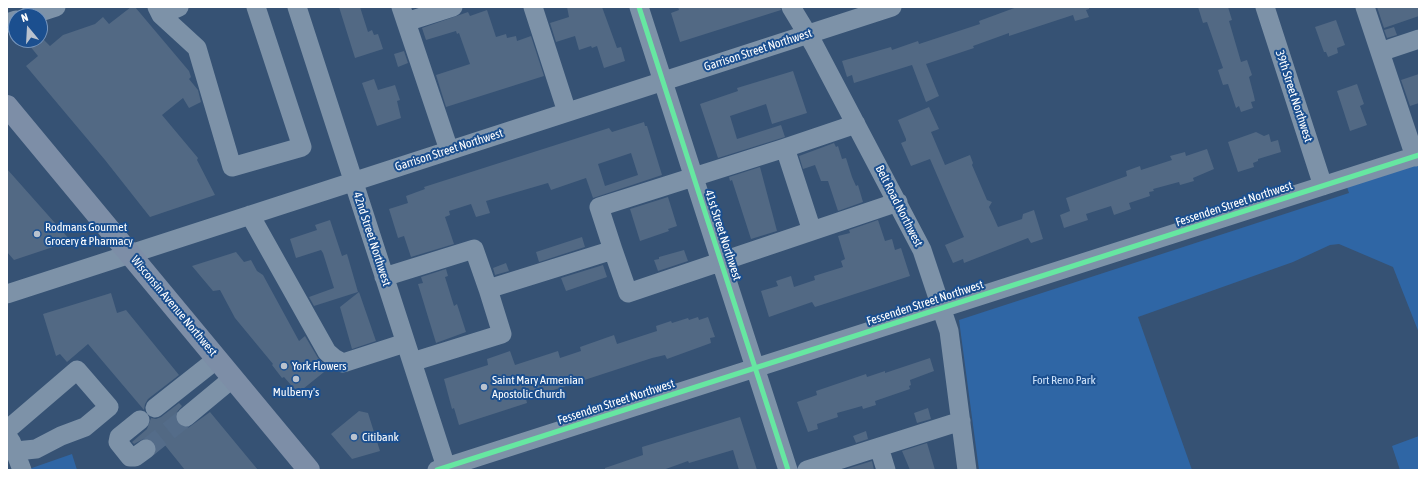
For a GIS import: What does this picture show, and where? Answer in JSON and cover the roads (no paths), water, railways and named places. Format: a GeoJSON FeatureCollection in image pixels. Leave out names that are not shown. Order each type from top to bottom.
{"type":"FeatureCollection","features":[{"type":"Feature","properties":{"kind":"main road","name":"Wisconsin Avenue Northwest"},"geometry":{"type":"LineString","coordinates":[[7,106],[310,470]]}},
{"type":"Feature","properties":{"kind":"street"},"geometry":{"type":"LineString","coordinates":[[159,11],[179,7]]}},
{"type":"Feature","properties":{"kind":"street"},"geometry":{"type":"LineString","coordinates":[[159,11],[197,48],[232,167],[302,147],[256,7]]}},
{"type":"Feature","properties":{"kind":"street","name":"42nd Street Northwest"},"geometry":{"type":"LineString","coordinates":[[297,7],[412,362],[443,469]]}},
{"type":"Feature","properties":{"kind":"street"},"geometry":{"type":"LineString","coordinates":[[449,150],[404,14],[453,7]]}},
{"type":"Feature","properties":{"kind":"street"},"geometry":{"type":"LineString","coordinates":[[533,7],[567,112]]}},
{"type":"Feature","properties":{"kind":"street","name":"41st Street Northwest"},"geometry":{"type":"LineString","coordinates":[[639,7],[788,470]]}},
{"type":"Feature","properties":{"kind":"street","name":"Belt Road Northwest"},"geometry":{"type":"LineString","coordinates":[[791,7],[808,34],[918,240],[949,331],[967,470]]}},
{"type":"Feature","properties":{"kind":"street","name":"Garrison Street Northwest"},"geometry":{"type":"LineString","coordinates":[[7,294],[892,7]]}},
{"type":"Feature","properties":{"kind":"street","name":"39th Street Northwest"},"geometry":{"type":"LineString","coordinates":[[1265,7],[1323,186]]}},
{"type":"Feature","properties":{"kind":"street"},"geometry":{"type":"LineString","coordinates":[[1365,7],[1417,156]]}},
{"type":"Feature","properties":{"kind":"street"},"geometry":{"type":"LineString","coordinates":[[1380,52],[1419,39]]}},
{"type":"Feature","properties":{"kind":"street"},"geometry":{"type":"LineString","coordinates":[[856,124],[599,207],[628,293],[898,202]]}},
{"type":"Feature","properties":{"kind":"street"},"geometry":{"type":"LineString","coordinates":[[785,148],[812,231]]}},
{"type":"Feature","properties":{"kind":"street","name":"Fessenden Street Northwest"},"geometry":{"type":"LineString","coordinates":[[443,469],[1417,156]]}},
{"type":"Feature","properties":{"kind":"street"},"geometry":{"type":"LineString","coordinates":[[250,215],[327,352],[334,358],[343,363],[405,343]]}},
{"type":"Feature","properties":{"kind":"street"},"geometry":{"type":"LineString","coordinates":[[384,278],[474,248],[488,289],[502,334],[412,362]]}},
{"type":"Feature","properties":{"kind":"street"},"geometry":{"type":"LineString","coordinates":[[488,289],[613,250]]}},
{"type":"Feature","properties":{"kind":"street"},"geometry":{"type":"LineString","coordinates":[[155,408],[217,359]]}},
{"type":"Feature","properties":{"kind":"street"},"geometry":{"type":"LineString","coordinates":[[7,430],[78,370],[109,407],[85,427],[61,436],[36,449],[16,452]]}},
{"type":"Feature","properties":{"kind":"street"},"geometry":{"type":"LineString","coordinates":[[186,416],[233,378]]}},
{"type":"Feature","properties":{"kind":"street"},"geometry":{"type":"LineString","coordinates":[[140,420],[119,437],[118,442],[130,457],[135,457],[146,450]]}},
{"type":"Feature","properties":{"kind":"street"},"geometry":{"type":"LineString","coordinates":[[807,470],[961,421]]}},
{"type":"Feature","properties":{"kind":"street"},"geometry":{"type":"LineString","coordinates":[[7,433],[16,452],[22,470]]}},
{"type":"Feature","properties":{"kind":"street"},"geometry":{"type":"LineString","coordinates":[[879,447],[886,470]]}},
{"type":"Feature","properties":{"kind":"tunnel"},"geometry":{"type":"LineString","coordinates":[[146,449],[186,417]]}},
{"type":"Feature","properties":{"kind":"place","name":"Rodmans Gourmet Grocery & Pharmacy"},"geometry":{"type":"Point","coordinates":[37,234]}},
{"type":"Feature","properties":{"kind":"place","name":"York Flowers"},"geometry":{"type":"Point","coordinates":[284,366]}},
{"type":"Feature","properties":{"kind":"place","name":"Mulberry's"},"geometry":{"type":"Point","coordinates":[296,379]}},
{"type":"Feature","properties":{"kind":"place","name":"Saint Mary Armenian Apostolic Church"},"geometry":{"type":"Point","coordinates":[484,387]}},
{"type":"Feature","properties":{"kind":"place","name":"Citibank"},"geometry":{"type":"Point","coordinates":[354,437]}},
{"type":"Feature","properties":{"kind":"park label","name":"Fort Reno Park"},"geometry":{"type":"Point","coordinates":[1064,380]}}]}
